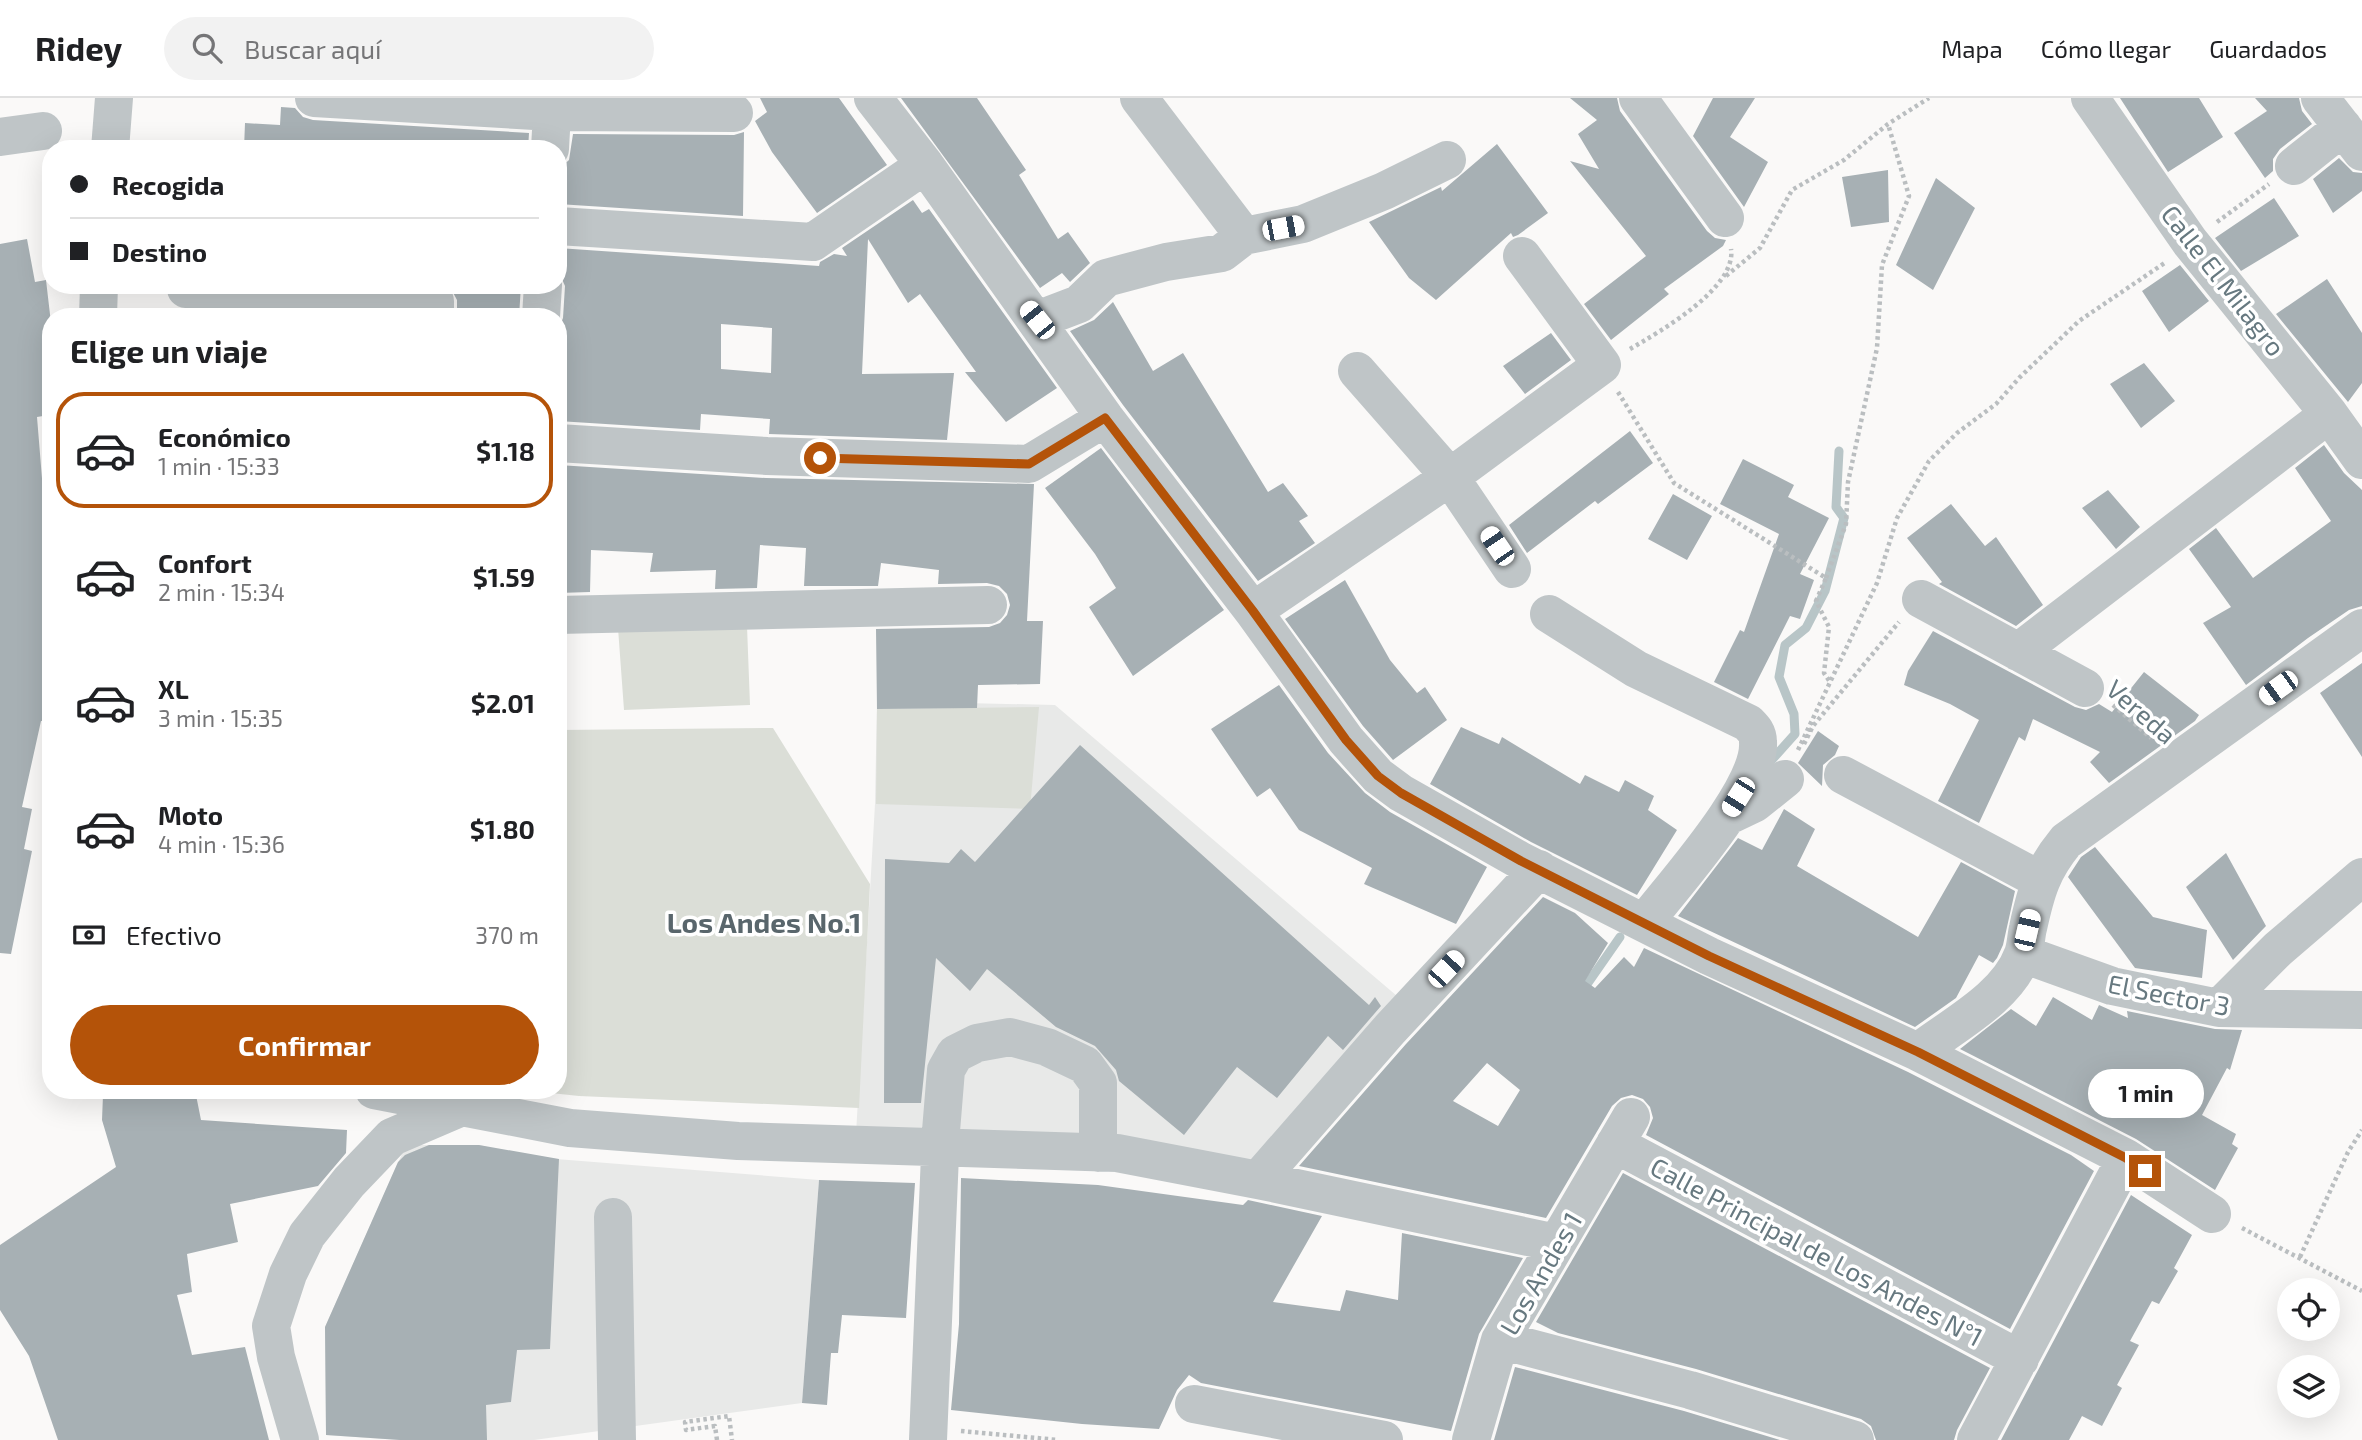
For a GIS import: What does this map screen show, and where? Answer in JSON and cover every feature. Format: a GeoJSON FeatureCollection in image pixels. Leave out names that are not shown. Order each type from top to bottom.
{"type":"FeatureCollection","features":[{"type":"Feature","properties":{"kind":"street"},"geometry":{"type":"LineString","coordinates":[[111,140],[114,98]]}},
{"type":"Feature","properties":{"kind":"street"},"geometry":{"type":"LineString","coordinates":[[314,98],[551,130],[734,113]]}},
{"type":"Feature","properties":{"kind":"street"},"geometry":{"type":"LineString","coordinates":[[873,98],[925,165],[1105,418],[1253,611],[1346,740],[1378,776],[1401,793],[1539,869],[1709,956],[1918,1052],[2126,1158],[2212,1214]]}},
{"type":"Feature","properties":{"kind":"street"},"geometry":{"type":"LineString","coordinates":[[1139,98],[1244,236]]}},
{"type":"Feature","properties":{"kind":"street"},"geometry":{"type":"LineString","coordinates":[[1638,98],[1725,218]]}},
{"type":"Feature","properties":{"kind":"street","name":"Calle El Milagro"},"geometry":{"type":"LineString","coordinates":[[2090,98],[2190,242],[2329,414],[2362,460]]}},
{"type":"Feature","properties":{"kind":"street"},"geometry":{"type":"LineString","coordinates":[[2294,166],[2352,139],[2320,98]]}},
{"type":"Feature","properties":{"kind":"street"},"geometry":{"type":"LineString","coordinates":[[0,137],[43,131]]}},
{"type":"Feature","properties":{"kind":"street"},"geometry":{"type":"LineString","coordinates":[[1037,320],[1079,304],[1106,278],[1166,262],[1222,253],[1244,236],[1303,225],[1384,191],[1447,160]]}},
{"type":"Feature","properties":{"kind":"street"},"geometry":{"type":"LineString","coordinates":[[567,227],[813,243],[925,165]]}},
{"type":"Feature","properties":{"kind":"street"},"geometry":{"type":"LineString","coordinates":[[1253,611],[1450,478],[1602,365],[1522,256]]}},
{"type":"Feature","properties":{"kind":"street"},"geometry":{"type":"LineString","coordinates":[[290,294],[436,301],[436,308]]}},
{"type":"Feature","properties":{"kind":"street"},"geometry":{"type":"LineString","coordinates":[[1357,371],[1450,478],[1512,569]]}},
{"type":"Feature","properties":{"kind":"street"},"geometry":{"type":"LineString","coordinates":[[2018,652],[2329,414]]}},
{"type":"Feature","properties":{"kind":"street"},"geometry":{"type":"LineString","coordinates":[[567,444],[767,456],[1029,464],[1105,418]]}},
{"type":"Feature","properties":{"kind":"street"},"geometry":{"type":"LineString","coordinates":[[1921,599],[2085,688]]}},
{"type":"Feature","properties":{"kind":"street"},"geometry":{"type":"LineString","coordinates":[[567,615],[988,605]]}},
{"type":"Feature","properties":{"kind":"street"},"geometry":{"type":"LineString","coordinates":[[1549,614],[1636,669],[1748,723],[1756,732],[1758,743],[1750,778],[1726,817],[1645,922]]}},
{"type":"Feature","properties":{"kind":"street"},"geometry":{"type":"LineString","coordinates":[[1918,1052],[2009,980],[2023,954],[2039,880],[2066,841],[2362,628]]}},
{"type":"Feature","properties":{"kind":"street"},"geometry":{"type":"LineString","coordinates":[[1843,775],[2039,880]]}},
{"type":"Feature","properties":{"kind":"street"},"geometry":{"type":"LineString","coordinates":[[1726,817],[1755,803],[1785,779]]}},
{"type":"Feature","properties":{"kind":"street"},"geometry":{"type":"LineString","coordinates":[[1258,1180],[1390,1029],[1539,869]]}},
{"type":"Feature","properties":{"kind":"street"},"geometry":{"type":"LineString","coordinates":[[2220,1008],[2278,949],[2362,877]]}},
{"type":"Feature","properties":{"kind":"street","name":"El Sector 3"},"geometry":{"type":"LineString","coordinates":[[2023,954],[2112,986],[2220,1008],[2362,1010]]}},
{"type":"Feature","properties":{"kind":"street"},"geometry":{"type":"LineString","coordinates":[[928,1434],[946,1070],[956,1054],[976,1043],[1010,1037],[1046,1047],[1085,1065],[1098,1083],[1098,1153]]}},
{"type":"Feature","properties":{"kind":"street"},"geometry":{"type":"LineString","coordinates":[[421,1099],[463,1107],[505,1103],[570,1128],[737,1142],[1117,1153],[1557,1243]]}},
{"type":"Feature","properties":{"kind":"street"},"geometry":{"type":"LineString","coordinates":[[300,1440],[276,1357],[271,1326],[288,1274],[307,1235],[349,1182],[392,1137],[463,1107]]}},
{"type":"Feature","properties":{"kind":"street","name":"Los Andes 1"},"geometry":{"type":"LineString","coordinates":[[1471,1440],[1500,1340],[1623,1130]]}},
{"type":"Feature","properties":{"kind":"street","name":"Calle Principal de Los Andes N°1"},"geometry":{"type":"LineString","coordinates":[[1623,1130],[2020,1359]]}},
{"type":"Feature","properties":{"kind":"street"},"geometry":{"type":"LineString","coordinates":[[1976,1440],[2126,1158]]}},
{"type":"Feature","properties":{"kind":"street"},"geometry":{"type":"LineString","coordinates":[[613,1217],[617,1440]]}},
{"type":"Feature","properties":{"kind":"street"},"geometry":{"type":"LineString","coordinates":[[1500,1340],[1690,1390],[1855,1440]]}},
{"type":"Feature","properties":{"kind":"street"},"geometry":{"type":"LineString","coordinates":[[1194,1404],[1267,1428],[1384,1440]]}},
{"type":"Feature","properties":{"kind":"path"},"geometry":{"type":"LineString","coordinates":[[1826,578],[1674,483],[1602,365],[1666,327],[1759,248],[1792,190],[1844,160],[1888,124],[1929,98]]}},
{"type":"Feature","properties":{"kind":"path"},"geometry":{"type":"LineString","coordinates":[[1830,682],[1824,673],[1829,627],[1816,601],[1846,524],[1847,482],[1877,348],[1882,265],[1909,196],[1888,124]]}},
{"type":"Feature","properties":{"kind":"path"},"geometry":{"type":"LineString","coordinates":[[1785,779],[1877,583],[1897,517],[1929,461],[1957,433],[1996,404],[2020,377],[2079,321],[2169,260],[2294,166]]}},
{"type":"Feature","properties":{"kind":"path"},"geometry":{"type":"LineString","coordinates":[[1725,218],[1732,257],[1726,276]]}},
{"type":"Feature","properties":{"kind":"path"},"geometry":{"type":"LineString","coordinates":[[1785,779],[1813,726],[1911,607],[1921,599]]}},
{"type":"Feature","properties":{"kind":"path","name":"Vereda"},"geometry":{"type":"LineString","coordinates":[[2085,688],[2118,709],[2148,734],[2173,764]]}},
{"type":"Feature","properties":{"kind":"path"},"geometry":{"type":"LineString","coordinates":[[2300,1257],[2348,1152],[2362,1130]]}},
{"type":"Feature","properties":{"kind":"path"},"geometry":{"type":"LineString","coordinates":[[2212,1214],[2362,1291]]}},
{"type":"Feature","properties":{"kind":"path"},"geometry":{"type":"LineString","coordinates":[[716,1440],[715,1426],[686,1430],[685,1422],[729,1416],[732,1440]]}},
{"type":"Feature","properties":{"kind":"path"},"geometry":{"type":"LineString","coordinates":[[928,1434],[1058,1440]]}},
{"type":"Feature","properties":{"kind":"shaded area"},"geometry":{"type":"Polygon","coordinates":[[[747,626],[750,705],[624,710],[618,628],[747,626]]]}},
{"type":"Feature","properties":{"kind":"shaded area"},"geometry":{"type":"Polygon","coordinates":[[[877,701],[1055,705],[1397,996],[1254,1169],[856,1134],[875,804],[877,701]]]}},
{"type":"Feature","properties":{"kind":"shaded area"},"geometry":{"type":"Polygon","coordinates":[[[1039,707],[1030,809],[876,804],[877,709],[1039,707]]]}},
{"type":"Feature","properties":{"kind":"shaded area"},"geometry":{"type":"Polygon","coordinates":[[[773,728],[870,884],[859,1108],[567,1095],[567,730],[773,728]]]}},
{"type":"Feature","properties":{"kind":"shaded area"},"geometry":{"type":"Polygon","coordinates":[[[406,1145],[479,1145],[531,1157],[819,1180],[802,1403],[534,1440],[400,1440],[326,1435],[325,1327],[406,1145]]]}},
{"type":"Feature","properties":{"kind":"building"},"geometry":{"type":"Polygon","coordinates":[[[760,98],[839,98],[887,165],[817,213],[772,152],[755,121],[767,112],[760,98]]]}},
{"type":"Feature","properties":{"kind":"building"},"geometry":{"type":"Polygon","coordinates":[[[901,98],[977,98],[1026,170],[1019,175],[1058,239],[1068,232],[1090,263],[1070,282],[1062,273],[1040,288],[901,98]]]}},
{"type":"Feature","properties":{"kind":"building"},"geometry":{"type":"Polygon","coordinates":[[[1570,98],[1617,98],[1620,111],[1707,231],[1715,238],[1726,240],[1723,246],[1664,289],[1669,294],[1611,340],[1584,304],[1646,256],[1570,161],[1599,169],[1578,134],[1597,120],[1570,98]]]}},
{"type":"Feature","properties":{"kind":"building"},"geometry":{"type":"Polygon","coordinates":[[[1713,98],[1755,98],[1730,137],[1768,162],[1744,207],[1693,136],[1713,98]]]}},
{"type":"Feature","properties":{"kind":"building"},"geometry":{"type":"Polygon","coordinates":[[[2120,98],[2199,98],[2223,137],[2168,172],[2120,98]]]}},
{"type":"Feature","properties":{"kind":"building"},"geometry":{"type":"Polygon","coordinates":[[[2255,98],[2299,98],[2302,111],[2312,124],[2280,149],[2273,159],[2273,171],[2265,178],[2234,133],[2267,111],[2255,98]]]}},
{"type":"Feature","properties":{"kind":"building"},"geometry":{"type":"Polygon","coordinates":[[[281,107],[295,108],[303,117],[313,120],[529,133],[529,140],[244,140],[245,123],[280,125],[281,107]]]}},
{"type":"Feature","properties":{"kind":"building"},"geometry":{"type":"Polygon","coordinates":[[[744,132],[743,216],[567,205],[567,162],[573,134],[734,135],[744,132]]]}},
{"type":"Feature","properties":{"kind":"building"},"geometry":{"type":"Polygon","coordinates":[[[1497,144],[1548,213],[1518,235],[1513,237],[1511,233],[1436,300],[1409,278],[1369,222],[1441,187],[1442,191],[1497,144]]]}},
{"type":"Feature","properties":{"kind":"building"},"geometry":{"type":"Polygon","coordinates":[[[2339,158],[2353,172],[2362,173],[2362,191],[2333,213],[2313,179],[2339,158]]]}},
{"type":"Feature","properties":{"kind":"building"},"geometry":{"type":"Polygon","coordinates":[[[1888,170],[1889,222],[1851,227],[1842,177],[1888,170]]]}},
{"type":"Feature","properties":{"kind":"building"},"geometry":{"type":"Polygon","coordinates":[[[1936,178],[1975,208],[1933,290],[1896,265],[1936,178]]]}},
{"type":"Feature","properties":{"kind":"building"},"geometry":{"type":"Polygon","coordinates":[[[2274,198],[2299,236],[2241,271],[2215,238],[2274,198]]]}},
{"type":"Feature","properties":{"kind":"building"},"geometry":{"type":"Polygon","coordinates":[[[913,200],[922,213],[929,209],[1057,388],[1006,422],[965,372],[976,372],[920,294],[908,303],[868,239],[862,374],[954,373],[947,440],[769,434],[770,419],[701,414],[700,430],[567,422],[567,308],[564,308],[564,294],[567,294],[567,249],[819,266],[820,262],[834,254],[847,256],[842,248],[913,200]],[[721,324],[721,369],[771,373],[772,328],[721,324]]]}},
{"type":"Feature","properties":{"kind":"building"},"geometry":{"type":"Polygon","coordinates":[[[27,239],[35,282],[42,281],[42,294],[48,294],[49,308],[42,308],[42,416],[37,417],[42,478],[42,721],[22,807],[32,809],[24,849],[32,851],[11,954],[0,953],[0,244],[27,239]]]}},
{"type":"Feature","properties":{"kind":"building"},"geometry":{"type":"Polygon","coordinates":[[[2180,265],[2209,301],[2169,332],[2142,291],[2180,265]]]}},
{"type":"Feature","properties":{"kind":"building"},"geometry":{"type":"Polygon","coordinates":[[[2327,279],[2362,333],[2362,383],[2348,402],[2276,314],[2327,279]]]}},
{"type":"Feature","properties":{"kind":"building"},"geometry":{"type":"Polygon","coordinates":[[[454,294],[520,294],[520,308],[457,308],[454,294]]]}},
{"type":"Feature","properties":{"kind":"building"},"geometry":{"type":"Polygon","coordinates":[[[1113,302],[1153,371],[1183,353],[1268,492],[1283,483],[1308,516],[1299,521],[1315,543],[1258,581],[1123,405],[1070,331],[1094,320],[1113,302]]]}},
{"type":"Feature","properties":{"kind":"building"},"geometry":{"type":"Polygon","coordinates":[[[1551,333],[1571,360],[1525,394],[1503,366],[1551,333]]]}},
{"type":"Feature","properties":{"kind":"building"},"geometry":{"type":"Polygon","coordinates":[[[2144,363],[2175,401],[2141,428],[2110,384],[2144,363]]]}},
{"type":"Feature","properties":{"kind":"building"},"geometry":{"type":"Polygon","coordinates":[[[1630,431],[1653,463],[1598,504],[1595,501],[1527,553],[1509,525],[1630,431]]]}},
{"type":"Feature","properties":{"kind":"building"},"geometry":{"type":"Polygon","coordinates":[[[2324,445],[2344,473],[2362,490],[2362,606],[2349,610],[2246,685],[2203,623],[2231,607],[2189,549],[2216,528],[2253,578],[2331,521],[2295,468],[2324,445]]]}},
{"type":"Feature","properties":{"kind":"building"},"geometry":{"type":"Polygon","coordinates":[[[1101,448],[1224,610],[1133,676],[1089,607],[1116,588],[1095,554],[1045,488],[1101,448]]]}},
{"type":"Feature","properties":{"kind":"building"},"geometry":{"type":"Polygon","coordinates":[[[1743,459],[1794,485],[1788,497],[1829,518],[1800,574],[1814,580],[1800,619],[1790,616],[1748,699],[1714,682],[1740,630],[1744,632],[1779,534],[1720,504],[1743,459]]]}},
{"type":"Feature","properties":{"kind":"building"},"geometry":{"type":"Polygon","coordinates":[[[567,466],[766,478],[1034,484],[1027,621],[1043,621],[1040,684],[978,685],[977,708],[877,709],[876,629],[989,627],[1000,623],[1007,615],[1010,605],[1007,594],[999,586],[987,583],[938,584],[939,570],[881,563],[878,586],[804,586],[806,548],[760,545],[757,588],[715,589],[716,570],[650,572],[653,553],[591,550],[590,592],[567,593],[567,466]]]}},
{"type":"Feature","properties":{"kind":"building"},"geometry":{"type":"Polygon","coordinates":[[[2108,490],[2140,527],[2116,549],[2082,508],[2108,490]]]}},
{"type":"Feature","properties":{"kind":"building"},"geometry":{"type":"Polygon","coordinates":[[[1673,494],[1712,516],[1687,560],[1648,539],[1673,494]]]}},
{"type":"Feature","properties":{"kind":"building"},"geometry":{"type":"Polygon","coordinates":[[[1951,504],[1985,546],[1996,537],[2043,605],[2016,626],[1939,584],[1942,582],[1907,538],[1951,504]]]}},
{"type":"Feature","properties":{"kind":"building"},"geometry":{"type":"Polygon","coordinates":[[[1345,580],[1390,660],[1417,693],[1425,687],[1447,720],[1393,760],[1363,726],[1285,619],[1345,580]]]}},
{"type":"Feature","properties":{"kind":"building"},"geometry":{"type":"Polygon","coordinates":[[[1933,631],[2075,707],[2086,710],[2099,704],[2112,712],[2144,672],[2199,715],[2195,721],[2109,783],[2090,762],[2100,752],[2033,719],[2025,741],[2019,737],[1979,823],[1938,801],[1979,720],[1950,704],[1904,685],[1908,671],[1933,631]]]}},
{"type":"Feature","properties":{"kind":"building"},"geometry":{"type":"Polygon","coordinates":[[[2362,663],[2362,757],[2320,693],[2362,663]]]}},
{"type":"Feature","properties":{"kind":"building"},"geometry":{"type":"Polygon","coordinates":[[[1279,685],[1328,753],[1365,793],[1390,812],[1487,867],[1456,924],[1364,884],[1372,868],[1299,830],[1270,788],[1257,797],[1211,729],[1279,685]]]}},
{"type":"Feature","properties":{"kind":"building"},"geometry":{"type":"Polygon","coordinates":[[[1461,727],[1499,744],[1502,737],[1580,784],[1585,775],[1619,792],[1625,780],[1654,796],[1648,810],[1677,830],[1637,895],[1531,842],[1430,784],[1461,727]]]}},
{"type":"Feature","properties":{"kind":"building"},"geometry":{"type":"Polygon","coordinates":[[[1818,731],[1839,746],[1835,755],[1823,765],[1822,786],[1798,763],[1818,731]]]}},
{"type":"Feature","properties":{"kind":"building"},"geometry":{"type":"Polygon","coordinates":[[[1080,745],[1369,1005],[1375,997],[1381,1006],[1343,1050],[1328,1036],[1277,1098],[1237,1067],[1184,1135],[1119,1081],[1116,1070],[1095,1046],[1056,1027],[987,969],[970,991],[936,958],[921,1103],[884,1103],[885,859],[949,863],[961,849],[975,862],[1080,745]]]}},
{"type":"Feature","properties":{"kind":"building"},"geometry":{"type":"Polygon","coordinates":[[[1784,809],[1815,829],[1797,866],[1918,937],[1961,862],[2015,891],[2003,945],[1997,958],[1993,963],[1979,955],[1956,998],[1915,1027],[1678,916],[1738,838],[1762,850],[1784,809]]]}},
{"type":"Feature","properties":{"kind":"building"},"geometry":{"type":"Polygon","coordinates":[[[2095,847],[2153,917],[2207,930],[2202,978],[2135,968],[2068,877],[2081,857],[2095,847]]]}},
{"type":"Feature","properties":{"kind":"building"},"geometry":{"type":"Polygon","coordinates":[[[2226,853],[2266,926],[2233,960],[2186,887],[2226,853]]]}},
{"type":"Feature","properties":{"kind":"building"},"geometry":{"type":"Polygon","coordinates":[[[1543,897],[1575,913],[1608,943],[1585,981],[1595,988],[1624,957],[1634,967],[1644,948],[1908,1072],[2071,1155],[2094,1171],[2010,1329],[1646,1135],[1653,1118],[1650,1107],[1643,1099],[1632,1095],[1621,1098],[1612,1106],[1546,1218],[1299,1166],[1406,1044],[1543,897]],[[1487,1063],[1453,1101],[1498,1126],[1520,1090],[1487,1063]]]}},
{"type":"Feature","properties":{"kind":"building"},"geometry":{"type":"Polygon","coordinates":[[[2053,997],[2092,1020],[2099,1005],[2128,1018],[2127,1011],[2215,1029],[2242,1030],[2230,1070],[2227,1068],[2202,1115],[2236,1134],[2232,1144],[2238,1148],[2215,1190],[2136,1139],[1960,1049],[2011,1009],[2036,1026],[2053,997]]]}},
{"type":"Feature","properties":{"kind":"building"},"geometry":{"type":"Polygon","coordinates":[[[103,1099],[197,1099],[201,1120],[347,1130],[346,1153],[318,1186],[230,1204],[238,1242],[187,1254],[192,1292],[177,1295],[192,1355],[245,1347],[269,1440],[58,1440],[29,1356],[0,1310],[0,1245],[116,1167],[102,1120],[103,1099]]]}},
{"type":"Feature","properties":{"kind":"building"},"geometry":{"type":"Polygon","coordinates":[[[429,1145],[479,1145],[559,1159],[550,1349],[517,1350],[511,1402],[486,1405],[487,1440],[400,1440],[326,1435],[325,1327],[398,1162],[405,1155],[429,1145]]]}},
{"type":"Feature","properties":{"kind":"building"},"geometry":{"type":"Polygon","coordinates":[[[1623,1173],[1990,1368],[1954,1440],[1876,1440],[1871,1426],[1861,1419],[1696,1369],[1558,1333],[1536,1322],[1623,1173]]]}},
{"type":"Feature","properties":{"kind":"building"},"geometry":{"type":"Polygon","coordinates":[[[961,1178],[1098,1185],[1243,1205],[1248,1200],[1322,1216],[1273,1302],[1340,1311],[1346,1290],[1398,1300],[1402,1233],[1523,1258],[1479,1334],[1451,1431],[1201,1383],[1189,1375],[1177,1390],[1159,1429],[951,1410],[959,1324],[961,1178]]]}},
{"type":"Feature","properties":{"kind":"building"},"geometry":{"type":"Polygon","coordinates":[[[819,1180],[915,1183],[906,1318],[842,1315],[838,1353],[831,1353],[827,1405],[802,1403],[819,1180]]]}},
{"type":"Feature","properties":{"kind":"building"},"geometry":{"type":"Polygon","coordinates":[[[2131,1195],[2192,1235],[2174,1268],[2178,1271],[2159,1304],[2152,1301],[2130,1341],[2139,1345],[2117,1385],[2122,1388],[2102,1426],[2082,1416],[2069,1440],[2001,1440],[2131,1195]]]}},
{"type":"Feature","properties":{"kind":"building"},"geometry":{"type":"Polygon","coordinates":[[[1515,1367],[1684,1411],[1780,1440],[1494,1440],[1515,1367]]]}},
{"type":"Feature","properties":{"kind":"waterway"},"geometry":{"type":"LineString","coordinates":[[1769,763],[1795,734],[1794,714],[1779,677],[1785,645],[1806,628],[1825,591],[1844,518],[1836,507],[1839,451]]}},
{"type":"Feature","properties":{"kind":"waterway"},"geometry":{"type":"LineString","coordinates":[[1581,993],[1620,937]]}},
{"type":"Feature","properties":{"kind":"district","name":"Los Andes No.1"},"geometry":{"type":"Point","coordinates":[764,922]}},
{"type":"Feature","properties":{"kind":"route"},"geometry":{"type":"LineString","coordinates":[[820,458],[1029,464],[1105,418],[1253,611],[1354,751],[1378,776],[1401,793],[1521,861],[1709,956],[1918,1052],[2126,1158],[2145,1171]]}}]}
